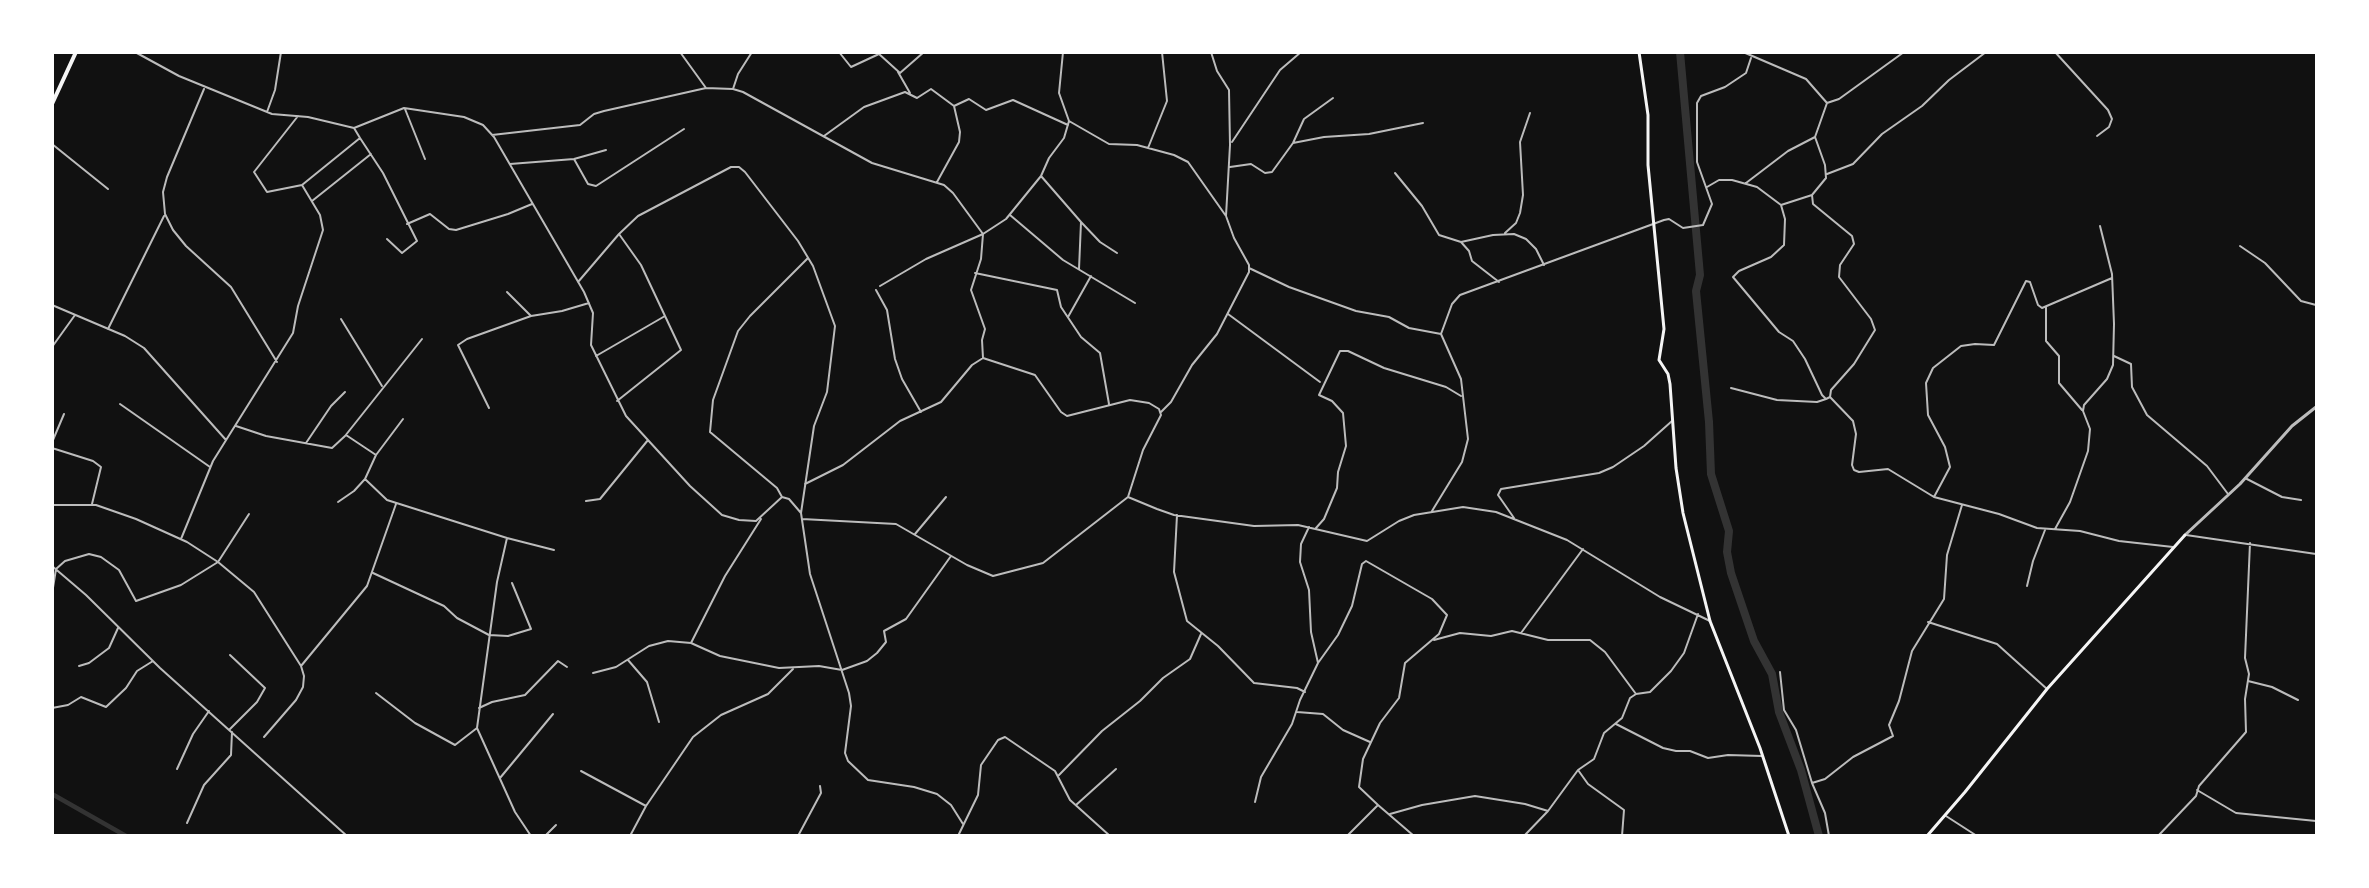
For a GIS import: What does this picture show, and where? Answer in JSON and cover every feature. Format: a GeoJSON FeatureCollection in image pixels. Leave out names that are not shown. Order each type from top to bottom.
{"type":"FeatureCollection","features":[{"type":"Feature","properties":{"kind":"main road"},"geometry":{"type":"LineString","coordinates":[[52,104],[76,52]]}},
{"type":"Feature","properties":{"kind":"main road"},"geometry":{"type":"LineString","coordinates":[[1639,52],[1648,115],[1648,165],[1664,329],[1659,360],[1668,374],[1683,513],[1710,621],[1763,756],[1789,836]]}},
{"type":"Feature","properties":{"kind":"main road"},"geometry":{"type":"LineString","coordinates":[[1927,836],[1946,816],[2047,689],[2102,631],[2185,535]]}},
{"type":"Feature","properties":{"kind":"street"},"geometry":{"type":"LineString","coordinates":[[135,52],[205,88],[267,112],[299,116],[354,128],[404,108],[464,117],[483,125],[510,164],[589,303],[593,317],[590,341],[626,416],[717,512],[739,520],[760,519]]}},
{"type":"Feature","properties":{"kind":"street"},"geometry":{"type":"LineString","coordinates":[[267,112],[275,90],[281,52]]}},
{"type":"Feature","properties":{"kind":"street"},"geometry":{"type":"LineString","coordinates":[[680,52],[706,88]]}},
{"type":"Feature","properties":{"kind":"street"},"geometry":{"type":"LineString","coordinates":[[733,89],[738,74],[752,52]]}},
{"type":"Feature","properties":{"kind":"street"},"geometry":{"type":"LineString","coordinates":[[839,52],[851,67],[879,54],[897,72],[910,93],[917,98],[931,89],[954,106],[959,142],[937,182]]}},
{"type":"Feature","properties":{"kind":"street"},"geometry":{"type":"LineString","coordinates":[[897,72],[905,70],[924,52]]}},
{"type":"Feature","properties":{"kind":"street"},"geometry":{"type":"LineString","coordinates":[[880,286],[926,259],[983,234],[1010,215],[1041,176],[1069,123],[1059,93],[1062,52]]}},
{"type":"Feature","properties":{"kind":"street"},"geometry":{"type":"LineString","coordinates":[[1148,148],[1167,101],[1162,52]]}},
{"type":"Feature","properties":{"kind":"street"},"geometry":{"type":"LineString","coordinates":[[1211,52],[1217,71],[1229,90],[1230,167],[1226,216]]}},
{"type":"Feature","properties":{"kind":"street"},"geometry":{"type":"LineString","coordinates":[[1230,145],[1280,70],[1301,52]]}},
{"type":"Feature","properties":{"kind":"street"},"geometry":{"type":"LineString","coordinates":[[1743,52],[1806,79],[1827,103]]}},
{"type":"Feature","properties":{"kind":"street"},"geometry":{"type":"LineString","coordinates":[[1827,103],[1839,99],[1904,52]]}},
{"type":"Feature","properties":{"kind":"street"},"geometry":{"type":"LineString","coordinates":[[1781,205],[1812,195],[1827,174],[1853,164],[1882,134],[1922,106],[1949,80],[1986,52]]}},
{"type":"Feature","properties":{"kind":"street"},"geometry":{"type":"LineString","coordinates":[[2055,52],[2095,93],[2112,119],[2109,127],[2097,136]]}},
{"type":"Feature","properties":{"kind":"street"},"geometry":{"type":"LineString","coordinates":[[1440,334],[1457,298],[1592,244],[1669,219],[1683,228],[1698,227],[1706,222],[1712,204],[1697,162],[1697,103],[1701,96],[1725,87],[1746,73],[1751,57]]}},
{"type":"Feature","properties":{"kind":"street"},"geometry":{"type":"LineString","coordinates":[[205,88],[167,177],[163,192],[165,214],[172,230],[186,246],[231,287],[277,362]]}},
{"type":"Feature","properties":{"kind":"street"},"geometry":{"type":"LineString","coordinates":[[492,135],[580,125],[594,114],[604,111],[706,88],[733,89],[768,104],[872,163],[915,178],[937,182],[953,193],[983,234],[981,259],[971,290],[985,329],[982,340],[983,358]]}},
{"type":"Feature","properties":{"kind":"street"},"geometry":{"type":"LineString","coordinates":[[824,136],[864,107],[891,96],[910,93]]}},
{"type":"Feature","properties":{"kind":"street"},"geometry":{"type":"LineString","coordinates":[[1230,167],[1251,164],[1269,174],[1293,143],[1304,119],[1333,98]]}},
{"type":"Feature","properties":{"kind":"street"},"geometry":{"type":"LineString","coordinates":[[954,106],[969,99],[986,110],[1013,100],[1069,123],[1109,144],[1148,148],[1188,162],[1226,216],[1249,268],[1289,287],[1356,311],[1389,317],[1409,328],[1440,334]]}},
{"type":"Feature","properties":{"kind":"street"},"geometry":{"type":"LineString","coordinates":[[1827,103],[1815,137],[1827,174]]}},
{"type":"Feature","properties":{"kind":"street"},"geometry":{"type":"LineString","coordinates":[[404,108],[425,159]]}},
{"type":"Feature","properties":{"kind":"street"},"geometry":{"type":"LineString","coordinates":[[1505,233],[1516,223],[1520,213],[1523,195],[1520,142],[1530,113]]}},
{"type":"Feature","properties":{"kind":"street"},"geometry":{"type":"LineString","coordinates":[[299,116],[254,174],[265,190],[270,193],[302,185],[360,138]]}},
{"type":"Feature","properties":{"kind":"street"},"geometry":{"type":"LineString","coordinates":[[1293,143],[1324,137],[1369,134],[1423,123]]}},
{"type":"Feature","properties":{"kind":"street"},"geometry":{"type":"LineString","coordinates":[[354,128],[383,173],[416,238],[415,244],[402,254],[387,239]]}},
{"type":"Feature","properties":{"kind":"street"},"geometry":{"type":"LineString","coordinates":[[574,159],[588,184],[596,186],[684,129]]}},
{"type":"Feature","properties":{"kind":"street"},"geometry":{"type":"LineString","coordinates":[[1746,183],[1788,151],[1815,137]]}},
{"type":"Feature","properties":{"kind":"street"},"geometry":{"type":"LineString","coordinates":[[52,144],[108,189]]}},
{"type":"Feature","properties":{"kind":"street"},"geometry":{"type":"LineString","coordinates":[[510,164],[574,159],[606,150]]}},
{"type":"Feature","properties":{"kind":"street"},"geometry":{"type":"LineString","coordinates":[[312,201],[371,154]]}},
{"type":"Feature","properties":{"kind":"street"},"geometry":{"type":"LineString","coordinates":[[578,282],[619,234],[638,216],[660,202],[735,167],[746,172],[808,258],[824,292],[836,334],[828,392],[814,426],[801,513],[810,574],[842,670],[851,706],[845,746],[848,761],[868,780],[914,787],[937,794],[951,805],[963,824]]}},
{"type":"Feature","properties":{"kind":"street"},"geometry":{"type":"LineString","coordinates":[[1395,173],[1422,206],[1438,235],[1461,242],[1505,233],[1526,239],[1536,249],[1544,265]]}},
{"type":"Feature","properties":{"kind":"street"},"geometry":{"type":"LineString","coordinates":[[1041,176],[1100,242],[1116,253]]}},
{"type":"Feature","properties":{"kind":"street"},"geometry":{"type":"LineString","coordinates":[[1707,188],[1719,180],[1746,183],[1757,187],[1781,205],[1785,219],[1784,245],[1771,257],[1739,271],[1733,278],[1779,332],[1793,341],[1828,398],[1849,416],[1855,427],[1854,470],[1859,472],[1888,469],[1934,496],[2045,530],[2080,531],[2119,541],[2173,547]]}},
{"type":"Feature","properties":{"kind":"street"},"geometry":{"type":"LineString","coordinates":[[181,539],[210,467],[293,333],[298,306],[323,230],[323,223],[302,185]]}},
{"type":"Feature","properties":{"kind":"street"},"geometry":{"type":"LineString","coordinates":[[1731,388],[1758,396],[1801,403],[1817,402],[1828,398],[1831,390],[1854,364],[1875,330],[1871,319],[1839,277],[1840,265],[1854,244],[1852,236],[1813,204],[1812,195]]}},
{"type":"Feature","properties":{"kind":"street"},"geometry":{"type":"LineString","coordinates":[[407,224],[430,214],[449,229],[456,230],[532,204]]}},
{"type":"Feature","properties":{"kind":"street"},"geometry":{"type":"LineString","coordinates":[[108,329],[165,214]]}},
{"type":"Feature","properties":{"kind":"street"},"geometry":{"type":"LineString","coordinates":[[1010,215],[1063,260],[1135,303]]}},
{"type":"Feature","properties":{"kind":"street"},"geometry":{"type":"LineString","coordinates":[[1079,268],[1081,222]]}},
{"type":"Feature","properties":{"kind":"street"},"geometry":{"type":"LineString","coordinates":[[2083,411],[2084,405],[2111,372],[2114,356],[2112,278],[2109,255],[2100,226]]}},
{"type":"Feature","properties":{"kind":"street"},"geometry":{"type":"LineString","coordinates":[[617,401],[681,350],[641,265],[619,234]]}},
{"type":"Feature","properties":{"kind":"street"},"geometry":{"type":"LineString","coordinates":[[1461,242],[1469,251],[1472,261],[1499,282]]}},
{"type":"Feature","properties":{"kind":"street"},"geometry":{"type":"LineString","coordinates":[[2240,246],[2265,263],[2301,301],[2316,305]]}},
{"type":"Feature","properties":{"kind":"street"},"geometry":{"type":"LineString","coordinates":[[801,513],[789,499],[782,497],[777,488],[710,432],[710,421],[717,384],[742,325],[808,258]]}},
{"type":"Feature","properties":{"kind":"street"},"geometry":{"type":"LineString","coordinates":[[802,519],[859,524],[888,522],[993,576],[1040,564],[1128,496],[1143,450],[1161,412],[1171,402],[1192,365],[1217,334],[1249,268]]}},
{"type":"Feature","properties":{"kind":"street"},"geometry":{"type":"LineString","coordinates":[[975,273],[1018,284],[1056,289],[1068,317],[1083,340],[1100,353],[1109,404]]}},
{"type":"Feature","properties":{"kind":"street"},"geometry":{"type":"LineString","coordinates":[[1068,317],[1091,276]]}},
{"type":"Feature","properties":{"kind":"street"},"geometry":{"type":"LineString","coordinates":[[1934,496],[1950,467],[1945,447],[1928,415],[1928,376],[1940,361],[1961,346],[1994,345],[2026,281],[2034,290],[2039,306],[2046,307],[2112,278]]}},
{"type":"Feature","properties":{"kind":"street"},"geometry":{"type":"LineString","coordinates":[[876,290],[887,309],[895,359],[902,378],[921,412]]}},
{"type":"Feature","properties":{"kind":"street"},"geometry":{"type":"LineString","coordinates":[[507,292],[531,316]]}},
{"type":"Feature","properties":{"kind":"street"},"geometry":{"type":"LineString","coordinates":[[489,408],[458,345],[467,339],[531,316],[562,311],[589,303]]}},
{"type":"Feature","properties":{"kind":"street"},"geometry":{"type":"LineString","coordinates":[[52,305],[125,336],[154,356],[226,440]]}},
{"type":"Feature","properties":{"kind":"street"},"geometry":{"type":"LineString","coordinates":[[2046,307],[2046,340],[2059,356],[2059,383],[2083,411],[2090,429],[2088,451],[2077,484],[2055,530]]}},
{"type":"Feature","properties":{"kind":"street"},"geometry":{"type":"LineString","coordinates":[[1228,314],[1320,382]]}},
{"type":"Feature","properties":{"kind":"street"},"geometry":{"type":"LineString","coordinates":[[52,347],[75,315]]}},
{"type":"Feature","properties":{"kind":"street"},"geometry":{"type":"LineString","coordinates":[[596,356],[665,316]]}},
{"type":"Feature","properties":{"kind":"street"},"geometry":{"type":"LineString","coordinates":[[340,319],[382,386]]}},
{"type":"Feature","properties":{"kind":"street"},"geometry":{"type":"LineString","coordinates":[[1432,511],[1467,452],[1467,420],[1461,379],[1440,334]]}},
{"type":"Feature","properties":{"kind":"street"},"geometry":{"type":"LineString","coordinates":[[236,426],[266,436],[306,442],[330,449],[346,435],[382,386],[422,339]]}},
{"type":"Feature","properties":{"kind":"street"},"geometry":{"type":"LineString","coordinates":[[1316,528],[1324,519],[1337,488],[1338,472],[1346,446],[1343,413],[1332,401],[1319,395],[1340,351],[1348,351],[1384,368],[1446,387],[1463,397]]}},
{"type":"Feature","properties":{"kind":"street"},"geometry":{"type":"LineString","coordinates":[[2114,356],[2131,364],[2132,387],[2147,414],[2207,466],[2228,495]]}},
{"type":"Feature","properties":{"kind":"street"},"geometry":{"type":"LineString","coordinates":[[805,484],[843,465],[900,421],[941,402],[972,365],[983,358]]}},
{"type":"Feature","properties":{"kind":"street"},"geometry":{"type":"LineString","coordinates":[[983,358],[1035,375],[1061,412],[1067,416],[1109,404],[1143,401],[1161,412]]}},
{"type":"Feature","properties":{"kind":"street"},"geometry":{"type":"LineString","coordinates":[[306,442],[331,406],[345,392]]}},
{"type":"Feature","properties":{"kind":"street"},"geometry":{"type":"LineString","coordinates":[[120,404],[210,467]]}},
{"type":"Feature","properties":{"kind":"street"},"geometry":{"type":"LineString","coordinates":[[2185,535],[2245,478],[2292,426],[2316,407]]}},
{"type":"Feature","properties":{"kind":"street"},"geometry":{"type":"LineString","coordinates":[[64,414],[56,432],[53,448],[86,458],[101,467],[92,504]]}},
{"type":"Feature","properties":{"kind":"street"},"geometry":{"type":"LineString","coordinates":[[338,502],[354,491],[365,479],[376,455],[403,419]]}},
{"type":"Feature","properties":{"kind":"street"},"geometry":{"type":"LineString","coordinates":[[1514,518],[1498,495],[1501,489],[1599,472],[1613,467],[1644,446],[1673,420]]}},
{"type":"Feature","properties":{"kind":"street"},"geometry":{"type":"LineString","coordinates":[[346,435],[376,455]]}},
{"type":"Feature","properties":{"kind":"street"},"geometry":{"type":"LineString","coordinates":[[586,501],[600,499],[648,440]]}},
{"type":"Feature","properties":{"kind":"street"},"geometry":{"type":"LineString","coordinates":[[2245,478],[2282,497],[2301,500]]}},
{"type":"Feature","properties":{"kind":"street"},"geometry":{"type":"LineString","coordinates":[[365,479],[377,493],[396,504],[554,550]]}},
{"type":"Feature","properties":{"kind":"street"},"geometry":{"type":"LineString","coordinates":[[1128,496],[1177,515],[1254,526],[1309,527],[1367,541],[1399,521],[1432,511],[1473,507],[1514,518],[1546,530],[1583,549],[1650,592],[1710,621]]}},
{"type":"Feature","properties":{"kind":"street"},"geometry":{"type":"LineString","coordinates":[[691,643],[713,598],[760,519],[782,497]]}},
{"type":"Feature","properties":{"kind":"street"},"geometry":{"type":"LineString","coordinates":[[915,534],[946,497]]}},
{"type":"Feature","properties":{"kind":"street"},"geometry":{"type":"LineString","coordinates":[[52,505],[92,504],[117,511],[181,539],[218,562],[254,592],[301,666],[305,680],[302,691],[264,737]]}},
{"type":"Feature","properties":{"kind":"street"},"geometry":{"type":"LineString","coordinates":[[301,666],[360,595],[373,573],[396,504]]}},
{"type":"Feature","properties":{"kind":"street"},"geometry":{"type":"LineString","coordinates":[[1812,783],[1825,779],[1853,757],[1893,735],[1889,725],[1899,701],[1912,651],[1944,599],[1947,555],[1962,504]]}},
{"type":"Feature","properties":{"kind":"street"},"geometry":{"type":"LineString","coordinates":[[52,594],[56,569],[65,561],[89,554],[100,557],[119,570],[136,601],[181,585],[218,562],[249,514]]}},
{"type":"Feature","properties":{"kind":"street"},"geometry":{"type":"LineString","coordinates":[[1177,515],[1175,578],[1187,621],[1218,646],[1254,682],[1297,688],[1305,692]]}},
{"type":"Feature","properties":{"kind":"street"},"geometry":{"type":"LineString","coordinates":[[1309,527],[1301,544],[1300,562],[1309,590],[1311,632],[1318,663]]}},
{"type":"Feature","properties":{"kind":"street"},"geometry":{"type":"LineString","coordinates":[[2027,586],[2033,561],[2045,530]]}},
{"type":"Feature","properties":{"kind":"street"},"geometry":{"type":"LineString","coordinates":[[2185,535],[2316,554]]}},
{"type":"Feature","properties":{"kind":"street"},"geometry":{"type":"LineString","coordinates":[[507,538],[489,635],[477,728],[515,812],[531,836]]}},
{"type":"Feature","properties":{"kind":"street"},"geometry":{"type":"LineString","coordinates":[[2158,836],[2196,796],[2197,790],[2246,732],[2250,674],[2246,658],[2250,543]]}},
{"type":"Feature","properties":{"kind":"street"},"geometry":{"type":"LineString","coordinates":[[1521,633],[1583,549]]}},
{"type":"Feature","properties":{"kind":"street"},"geometry":{"type":"LineString","coordinates":[[593,673],[616,667],[660,643],[691,643],[737,661],[794,668],[819,666],[842,670],[867,661],[877,653],[886,642],[884,631],[906,619],[951,556]]}},
{"type":"Feature","properties":{"kind":"street"},"geometry":{"type":"LineString","coordinates":[[1255,802],[1261,777],[1297,712],[1318,663],[1338,635],[1352,606],[1364,561],[1432,599],[1447,612],[1443,628],[1405,663],[1400,698],[1380,723],[1363,759],[1359,787],[1414,836]]}},
{"type":"Feature","properties":{"kind":"street"},"geometry":{"type":"LineString","coordinates":[[52,566],[153,661],[347,836]]}},
{"type":"Feature","properties":{"kind":"street"},"geometry":{"type":"LineString","coordinates":[[373,573],[444,606],[457,618],[489,635],[508,636],[531,629],[512,583]]}},
{"type":"Feature","properties":{"kind":"street"},"geometry":{"type":"LineString","coordinates":[[1524,836],[1548,811],[1578,771],[1592,762],[1604,733],[1622,718],[1628,701],[1636,694],[1650,692],[1671,671],[1684,653],[1698,615]]}},
{"type":"Feature","properties":{"kind":"street"},"geometry":{"type":"LineString","coordinates":[[1928,622],[1997,644],[2047,689]]}},
{"type":"Feature","properties":{"kind":"street"},"geometry":{"type":"LineString","coordinates":[[80,666],[89,663],[109,648],[118,627]]}},
{"type":"Feature","properties":{"kind":"street"},"geometry":{"type":"LineString","coordinates":[[1432,640],[1460,633],[1491,636],[1506,631],[1548,640],[1592,642],[1609,656],[1636,694]]}},
{"type":"Feature","properties":{"kind":"street"},"geometry":{"type":"LineString","coordinates":[[1059,775],[1102,731],[1163,678],[1190,659],[1201,634]]}},
{"type":"Feature","properties":{"kind":"street"},"geometry":{"type":"LineString","coordinates":[[188,823],[204,785],[231,755],[231,731],[257,702],[266,688],[230,655]]}},
{"type":"Feature","properties":{"kind":"street"},"geometry":{"type":"LineString","coordinates":[[628,660],[647,682],[659,722]]}},
{"type":"Feature","properties":{"kind":"street"},"geometry":{"type":"LineString","coordinates":[[52,708],[68,705],[81,697],[106,707],[126,688],[137,670],[153,661]]}},
{"type":"Feature","properties":{"kind":"street"},"geometry":{"type":"LineString","coordinates":[[478,708],[492,702],[525,695],[558,661],[567,667]]}},
{"type":"Feature","properties":{"kind":"street"},"geometry":{"type":"LineString","coordinates":[[630,836],[646,806],[693,737],[721,715],[768,694],[794,668]]}},
{"type":"Feature","properties":{"kind":"street"},"geometry":{"type":"LineString","coordinates":[[1780,672],[1784,710],[1796,730],[1812,783],[1826,813],[1829,836]]}},
{"type":"Feature","properties":{"kind":"street"},"geometry":{"type":"LineString","coordinates":[[2248,681],[2272,687],[2298,700]]}},
{"type":"Feature","properties":{"kind":"street"},"geometry":{"type":"LineString","coordinates":[[376,693],[416,723],[455,745],[477,728]]}},
{"type":"Feature","properties":{"kind":"street"},"geometry":{"type":"LineString","coordinates":[[177,769],[193,734],[209,711]]}},
{"type":"Feature","properties":{"kind":"street"},"geometry":{"type":"LineString","coordinates":[[1297,712],[1323,714],[1343,730],[1371,742]]}},
{"type":"Feature","properties":{"kind":"street"},"geometry":{"type":"LineString","coordinates":[[500,778],[553,714]]}},
{"type":"Feature","properties":{"kind":"street"},"geometry":{"type":"LineString","coordinates":[[1616,724],[1662,748],[1690,751],[1708,758],[1728,755],[1763,756]]}},
{"type":"Feature","properties":{"kind":"street"},"geometry":{"type":"LineString","coordinates":[[958,836],[978,795],[981,765],[1002,737],[1009,739],[1059,775],[1070,800],[1110,836]]}},
{"type":"Feature","properties":{"kind":"street"},"geometry":{"type":"LineString","coordinates":[[1076,805],[1116,769]]}},
{"type":"Feature","properties":{"kind":"street"},"geometry":{"type":"LineString","coordinates":[[581,771],[646,806]]}},
{"type":"Feature","properties":{"kind":"street"},"geometry":{"type":"LineString","coordinates":[[1578,771],[1588,784],[1624,810],[1622,836]]}},
{"type":"Feature","properties":{"kind":"street"},"geometry":{"type":"LineString","coordinates":[[798,836],[821,793],[820,786]]}},
{"type":"Feature","properties":{"kind":"street"},"geometry":{"type":"LineString","coordinates":[[2197,790],[2236,813],[2316,821]]}},
{"type":"Feature","properties":{"kind":"street"},"geometry":{"type":"LineString","coordinates":[[1390,814],[1422,805],[1475,796],[1526,804],[1548,811]]}},
{"type":"Feature","properties":{"kind":"street"},"geometry":{"type":"LineString","coordinates":[[1347,836],[1378,804]]}},
{"type":"Feature","properties":{"kind":"street"},"geometry":{"type":"LineString","coordinates":[[1946,816],[1977,836]]}},
{"type":"Feature","properties":{"kind":"street"},"geometry":{"type":"LineString","coordinates":[[545,836],[556,825]]}},
{"type":"Feature","properties":{"kind":"waterway"},"geometry":{"type":"LineString","coordinates":[[1680,52],[1700,275],[1696,291],[1709,422],[1711,474],[1729,531],[1727,552],[1731,573],[1754,641],[1772,674],[1779,712],[1801,770],[1819,836]]}},
{"type":"Feature","properties":{"kind":"waterway"},"geometry":{"type":"LineString","coordinates":[[52,794],[126,836]]}}]}
